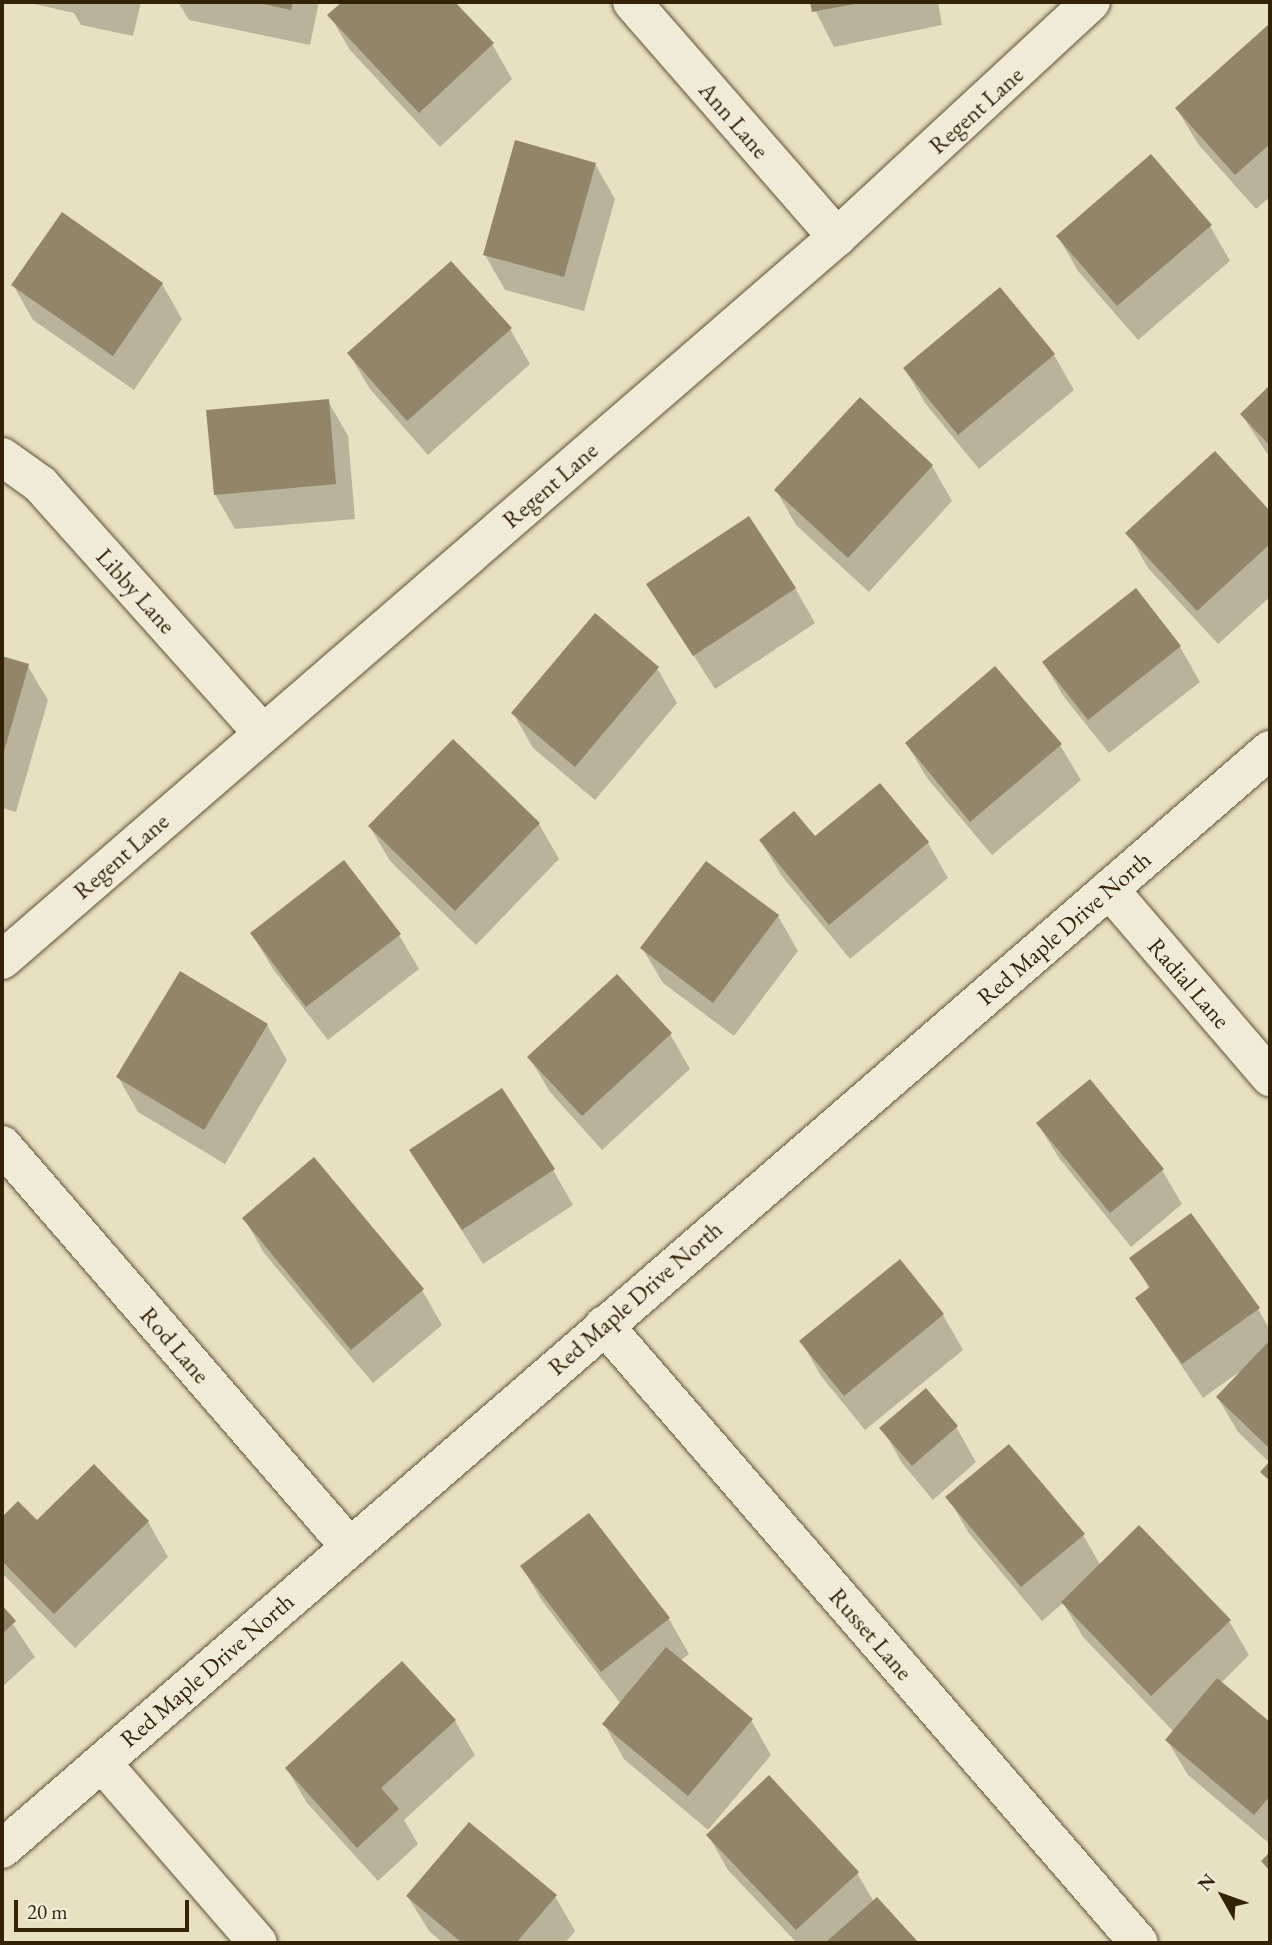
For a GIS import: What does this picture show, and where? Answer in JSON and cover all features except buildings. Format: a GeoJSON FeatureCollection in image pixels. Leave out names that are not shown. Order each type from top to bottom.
{"type":"FeatureCollection","features":[{"type":"Feature","properties":{"kind":"street","name":"Ann Lane"},"geometry":{"type":"LineString","coordinates":[[632,2],[837,237]]}},
{"type":"Feature","properties":{"kind":"street","name":"Regent Lane"},"geometry":{"type":"LineString","coordinates":[[2,960],[837,237],[1091,2]]}},
{"type":"Feature","properties":{"kind":"street","name":"Libby Lane"},"geometry":{"type":"LineString","coordinates":[[2,457],[40,485],[263,733]]}},
{"type":"Feature","properties":{"kind":"street","name":"Red Maple Drive North"},"geometry":{"type":"LineString","coordinates":[[2,1849],[1270,750]]}},
{"type":"Feature","properties":{"kind":"street","name":"Radial Lane"},"geometry":{"type":"LineString","coordinates":[[1108,889],[1270,1077]]}},
{"type":"Feature","properties":{"kind":"street","name":"Rod Lane"},"geometry":{"type":"LineString","coordinates":[[2,1145],[349,1546]]}},
{"type":"Feature","properties":{"kind":"street","name":"Russet Lane"},"geometry":{"type":"LineString","coordinates":[[604,1325],[1139,1943]]}},
{"type":"Feature","properties":{"kind":"street"},"geometry":{"type":"LineString","coordinates":[[102,1763],[258,1943]]}}]}
